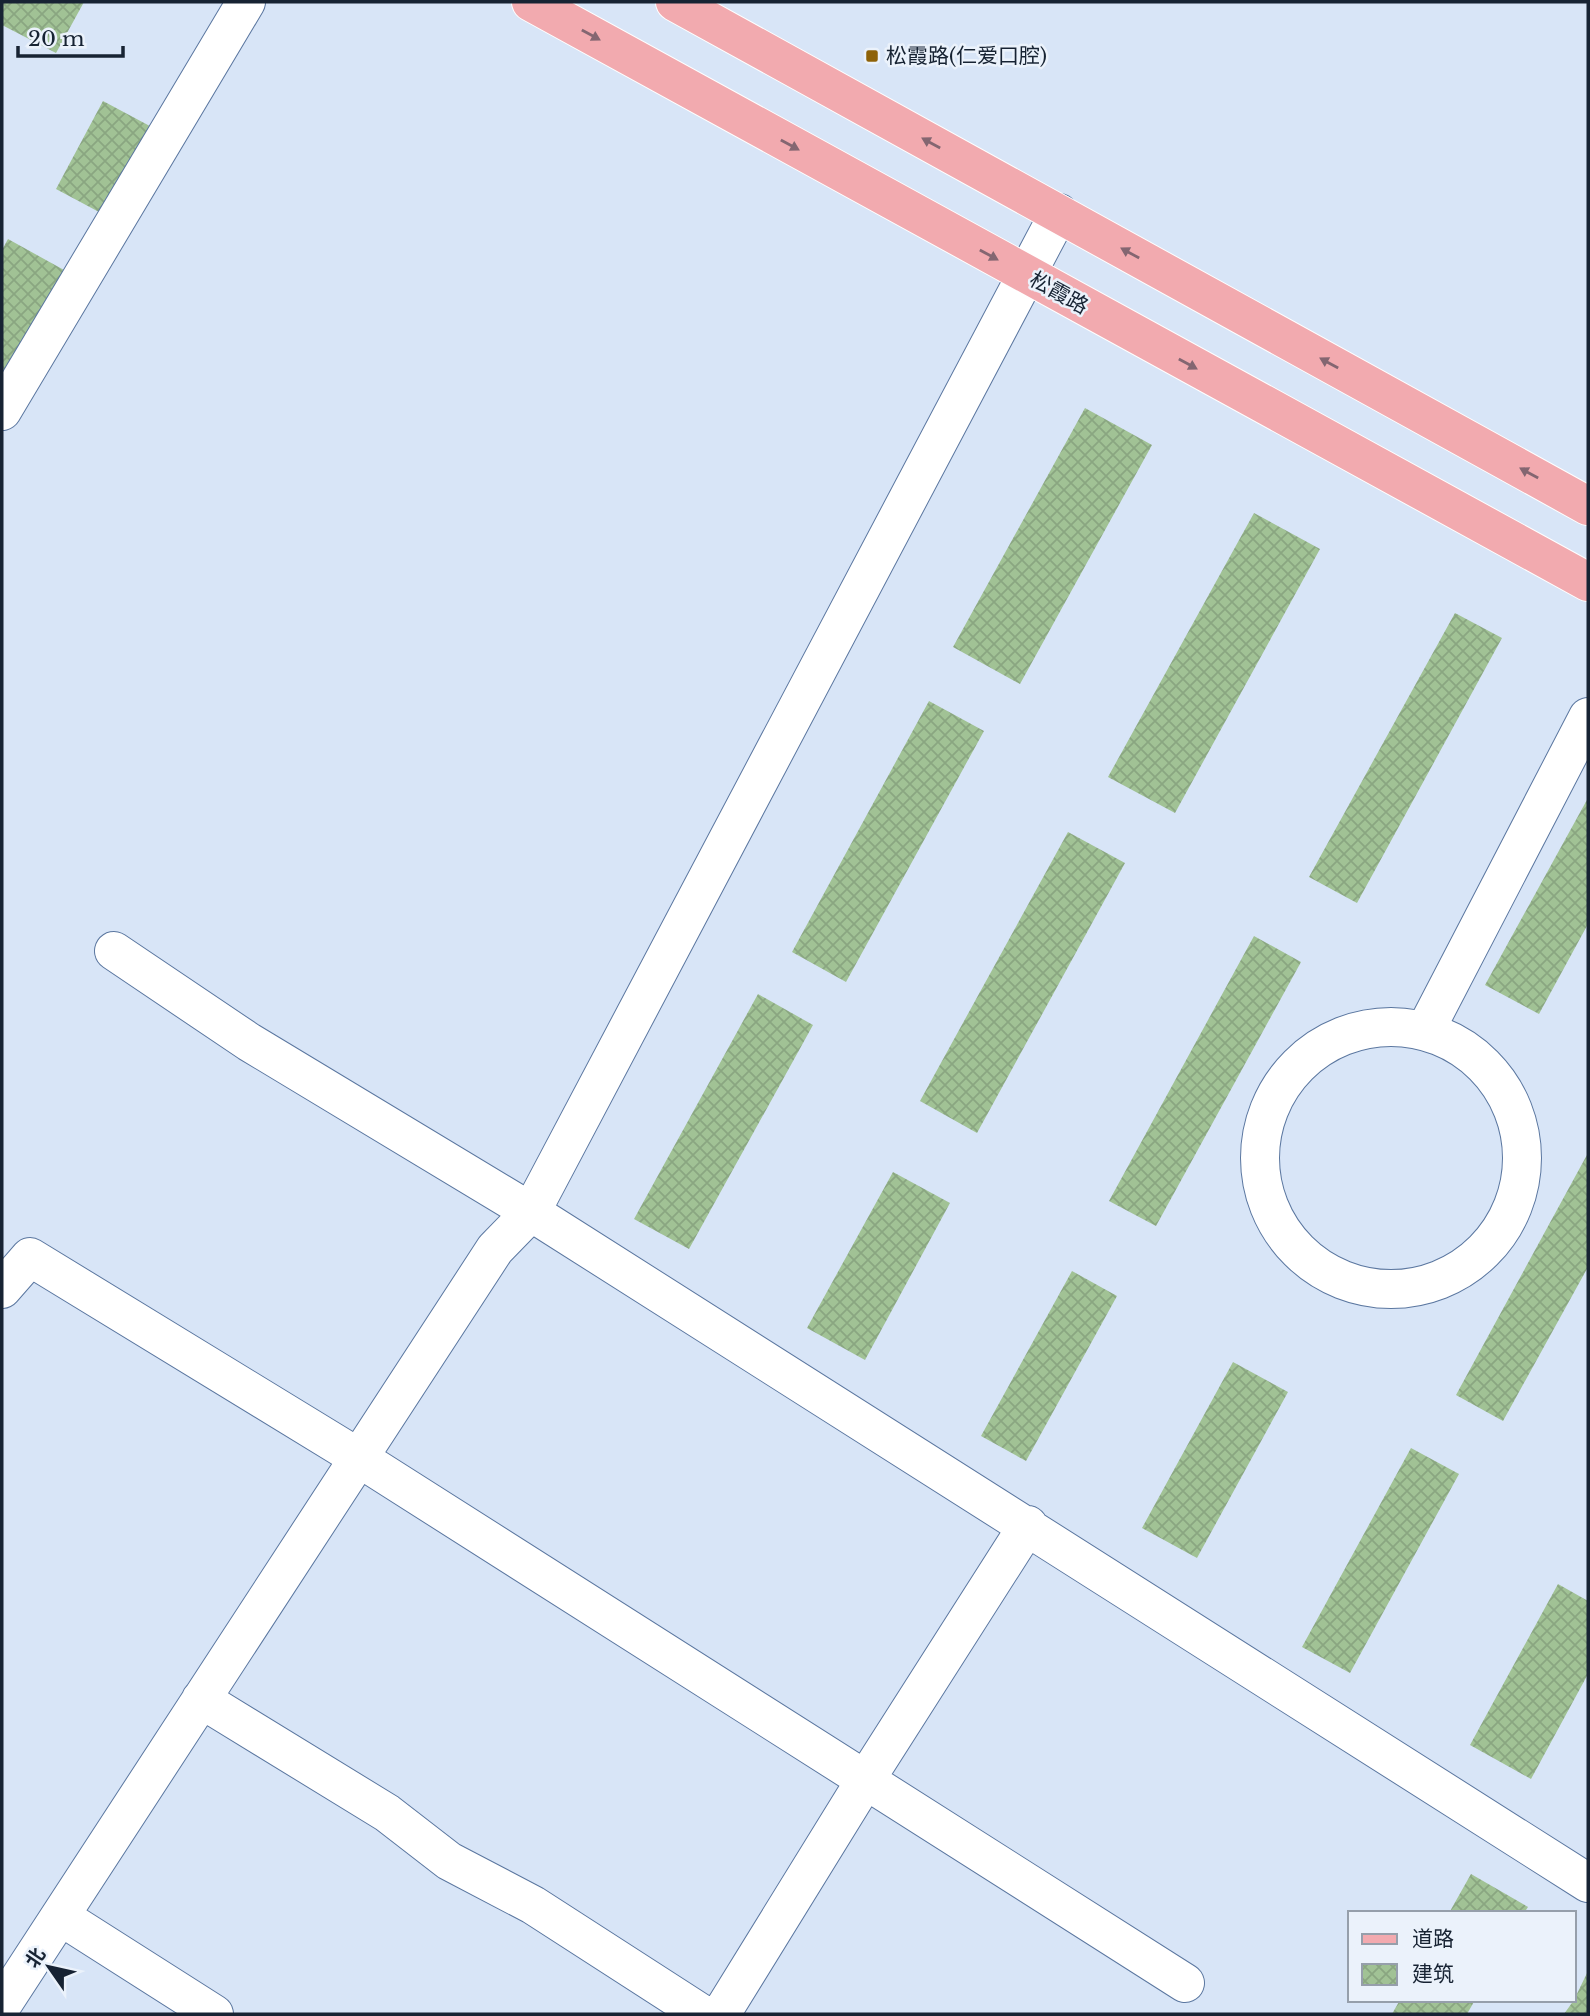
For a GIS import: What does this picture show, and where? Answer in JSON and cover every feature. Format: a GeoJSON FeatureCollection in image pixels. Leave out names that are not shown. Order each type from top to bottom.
{"type":"FeatureCollection","features":[{"type":"Feature","properties":{"kind":"main road","name":"松霞路"},"geometry":{"type":"LineString","coordinates":[[531,2],[1588,582]]}},
{"type":"Feature","properties":{"kind":"main road"},"geometry":{"type":"LineString","coordinates":[[675,2],[1588,506]]}},
{"type":"Feature","properties":{"kind":"street"},"geometry":{"type":"LineString","coordinates":[[2,411],[246,2]]}},
{"type":"Feature","properties":{"kind":"street"},"geometry":{"type":"LineString","coordinates":[[2,2006],[495,1249],[531,1212],[885,540],[1028,277],[1059,213]]}},
{"type":"Feature","properties":{"kind":"street"},"geometry":{"type":"LineString","coordinates":[[1426,1029],[1588,718]]}},
{"type":"Feature","properties":{"kind":"street"},"geometry":{"type":"LineString","coordinates":[[114,951],[249,1042],[531,1212],[1588,1882]]}},
{"type":"Feature","properties":{"kind":"street"},"geometry":{"type":"LineString","coordinates":[[1363,1028],[1426,1029],[1495,1074],[1522,1138],[1518,1198],[1493,1244],[1430,1286],[1376,1291],[1312,1265],[1280,1232],[1263,1193],[1259,1145],[1286,1078],[1323,1044],[1363,1028]]}},
{"type":"Feature","properties":{"kind":"street"},"geometry":{"type":"LineString","coordinates":[[2,1289],[30,1257],[359,1458],[1185,1983]]}},
{"type":"Feature","properties":{"kind":"street"},"geometry":{"type":"LineString","coordinates":[[722,2014],[866,1779],[1028,1525]]}},
{"type":"Feature","properties":{"kind":"street"},"geometry":{"type":"LineString","coordinates":[[201,1699],[387,1813],[449,1861],[533,1905],[702,2014]]}},
{"type":"Feature","properties":{"kind":"street"},"geometry":{"type":"LineString","coordinates":[[60,1916],[214,2014]]}},
{"type":"Feature","properties":{"kind":"building"},"geometry":{"type":"Polygon","coordinates":[[[2,2],[84,2],[56,53],[2,25],[2,2]]]}},
{"type":"Feature","properties":{"kind":"building"},"geometry":{"type":"Polygon","coordinates":[[[103,101],[161,132],[114,220],[56,189],[103,101]]]}},
{"type":"Feature","properties":{"kind":"building"},"geometry":{"type":"Polygon","coordinates":[[[8,239],[64,270],[2,386],[2,250],[8,239]]]}},
{"type":"Feature","properties":{"kind":"building"},"geometry":{"type":"Polygon","coordinates":[[[1085,408],[1152,445],[1020,684],[953,647],[1085,408]]]}},
{"type":"Feature","properties":{"kind":"building"},"geometry":{"type":"Polygon","coordinates":[[[1254,513],[1320,549],[1175,813],[1108,777],[1254,513]]]}},
{"type":"Feature","properties":{"kind":"building"},"geometry":{"type":"Polygon","coordinates":[[[1455,613],[1502,638],[1357,903],[1309,877],[1455,613]]]}},
{"type":"Feature","properties":{"kind":"building"},"geometry":{"type":"Polygon","coordinates":[[[929,701],[984,731],[846,982],[792,952],[929,701]]]}},
{"type":"Feature","properties":{"kind":"building"},"geometry":{"type":"Polygon","coordinates":[[[1588,798],[1588,924],[1539,1014],[1485,985],[1588,798]]]}},
{"type":"Feature","properties":{"kind":"building"},"geometry":{"type":"Polygon","coordinates":[[[1068,832],[1125,863],[977,1133],[920,1101],[1068,832]]]}},
{"type":"Feature","properties":{"kind":"building"},"geometry":{"type":"Polygon","coordinates":[[[1254,936],[1301,962],[1156,1226],[1109,1201],[1254,936]]]}},
{"type":"Feature","properties":{"kind":"building"},"geometry":{"type":"Polygon","coordinates":[[[758,994],[813,1025],[689,1249],[634,1219],[758,994]]]}},
{"type":"Feature","properties":{"kind":"building"},"geometry":{"type":"Polygon","coordinates":[[[1588,1153],[1588,1267],[1503,1421],[1456,1395],[1588,1153]]]}},
{"type":"Feature","properties":{"kind":"building"},"geometry":{"type":"Polygon","coordinates":[[[893,1172],[950,1203],[865,1360],[807,1328],[893,1172]]]}},
{"type":"Feature","properties":{"kind":"building"},"geometry":{"type":"Polygon","coordinates":[[[1072,1271],[1117,1296],[1026,1461],[981,1436],[1072,1271]]]}},
{"type":"Feature","properties":{"kind":"building"},"geometry":{"type":"Polygon","coordinates":[[[1233,1362],[1288,1392],[1197,1558],[1142,1528],[1233,1362]]]}},
{"type":"Feature","properties":{"kind":"building"},"geometry":{"type":"Polygon","coordinates":[[[1411,1448],[1459,1474],[1350,1673],[1302,1647],[1411,1448]]]}},
{"type":"Feature","properties":{"kind":"building"},"geometry":{"type":"Polygon","coordinates":[[[1558,1584],[1588,1601],[1588,1674],[1531,1779],[1470,1745],[1558,1584]]]}},
{"type":"Feature","properties":{"kind":"building"},"geometry":{"type":"Polygon","coordinates":[[[1471,1874],[1528,1907],[1525,1911],[1450,1911],[1471,1874]]]}},
{"type":"Feature","properties":{"kind":"building"},"geometry":{"type":"Polygon","coordinates":[[[1588,1971],[1588,2014],[1564,2014],[1573,2002],[1576,2002],[1576,1996],[1588,1971]]]}},
{"type":"Feature","properties":{"kind":"building"},"geometry":{"type":"Polygon","coordinates":[[[1399,2002],[1474,2002],[1467,2014],[1392,2014],[1399,2002]]]}},
{"type":"Feature","properties":{"kind":"place","name":"松霞路(仁爱口腔)"},"geometry":{"type":"Point","coordinates":[872,56]}}]}
